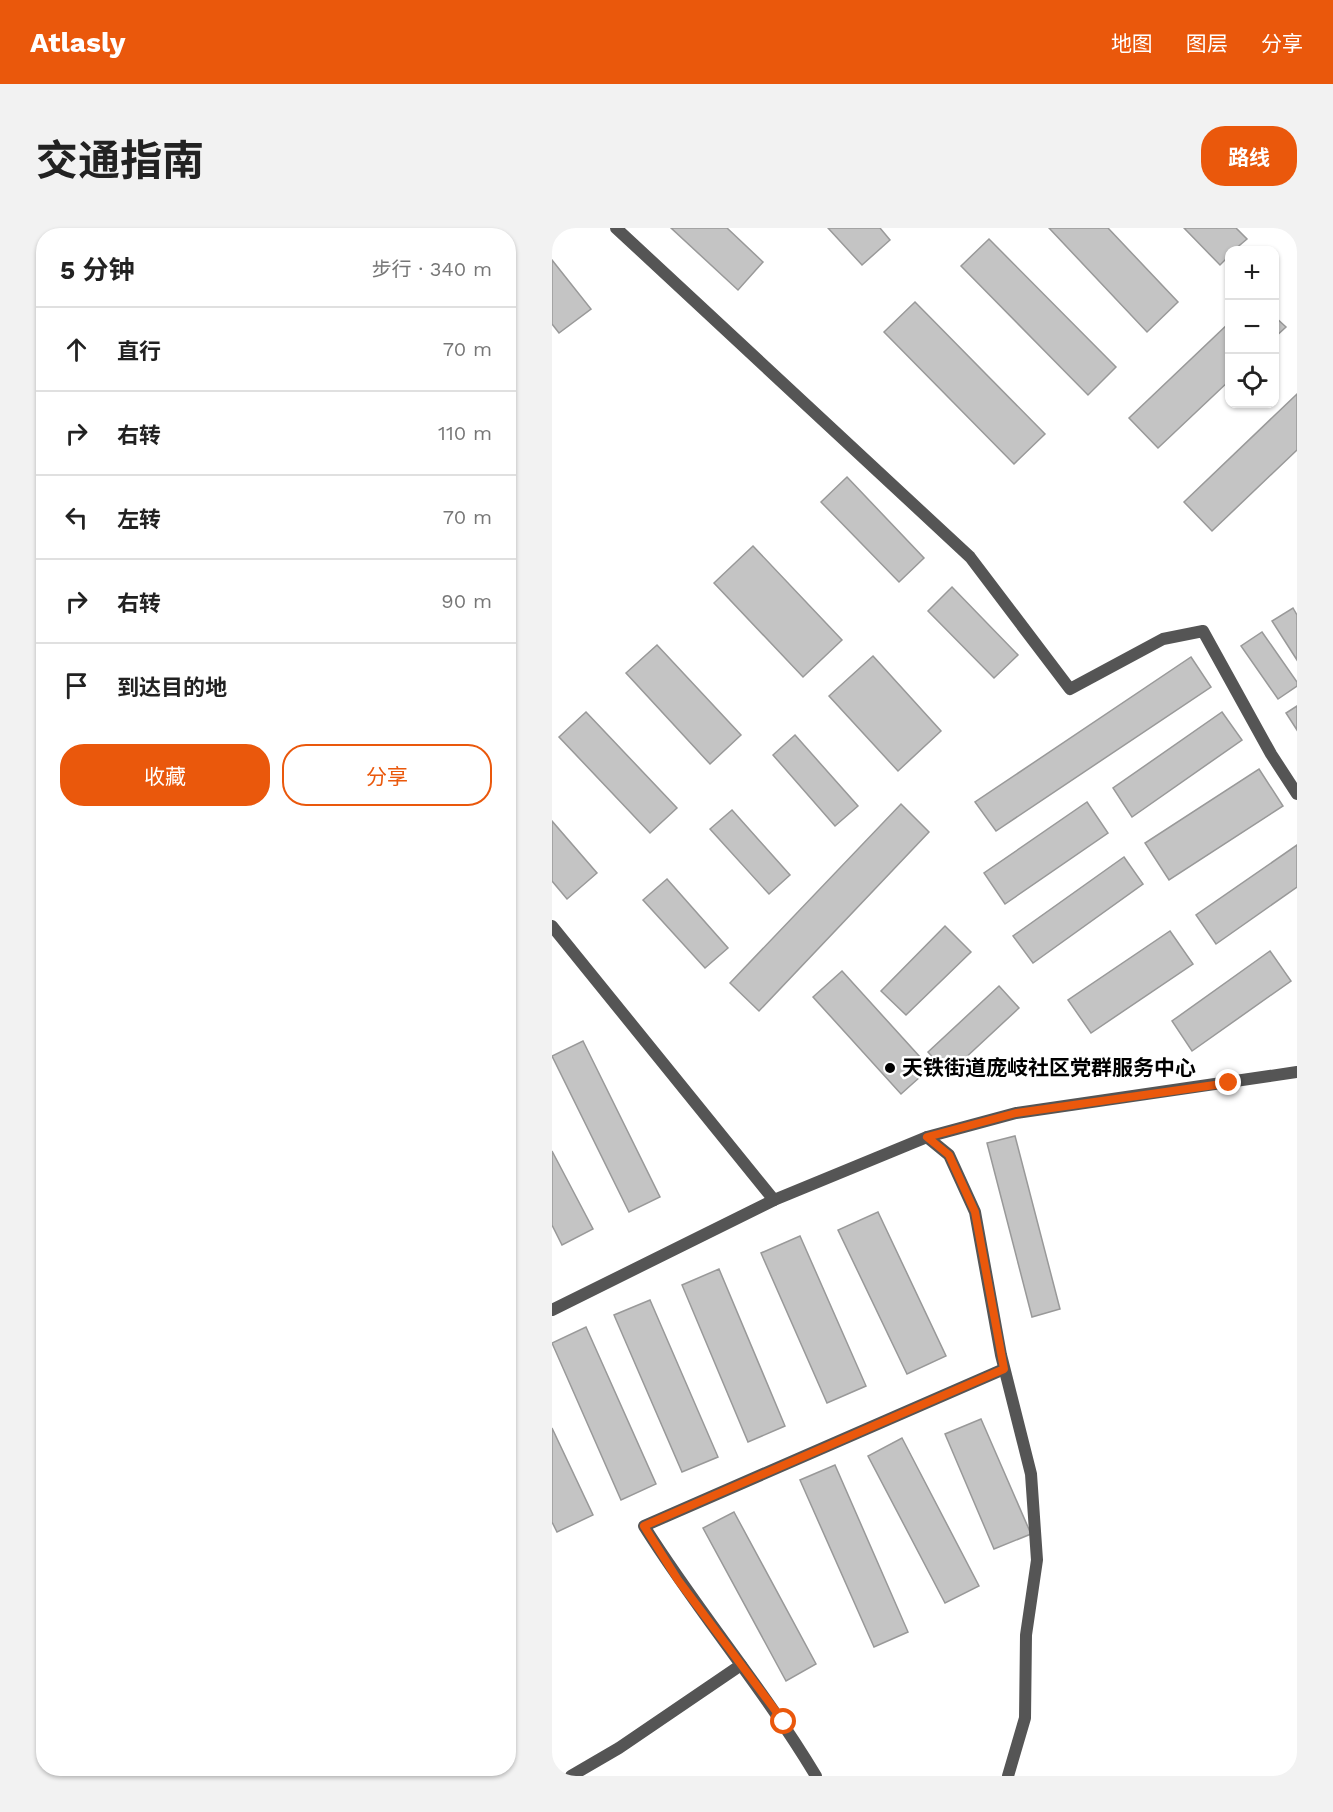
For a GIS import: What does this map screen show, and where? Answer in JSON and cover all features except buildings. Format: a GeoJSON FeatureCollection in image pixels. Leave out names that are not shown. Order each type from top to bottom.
{"type":"FeatureCollection","features":[{"type":"Feature","properties":{"kind":"street"},"geometry":{"type":"LineString","coordinates":[[616,228],[970,557],[1071,689],[1163,639],[1203,631],[1271,754],[1297,794]]}},
{"type":"Feature","properties":{"kind":"street"},"geometry":{"type":"LineString","coordinates":[[552,926],[774,1200]]}},
{"type":"Feature","properties":{"kind":"street"},"geometry":{"type":"LineString","coordinates":[[552,1310],[774,1200],[927,1137],[1016,1113],[1297,1072]]}},
{"type":"Feature","properties":{"kind":"street"},"geometry":{"type":"LineString","coordinates":[[927,1137],[949,1155],[975,1212],[1004,1369],[1031,1474],[1037,1560],[1026,1635],[1025,1718],[1008,1776]]}},
{"type":"Feature","properties":{"kind":"street"},"geometry":{"type":"LineString","coordinates":[[816,1776],[784,1722],[678,1580],[644,1526],[1004,1369]]}},
{"type":"Feature","properties":{"kind":"street"},"geometry":{"type":"LineString","coordinates":[[571,1776],[619,1748],[741,1665]]}},
{"type":"Feature","properties":{"kind":"place","name":"天铁街道庞岐社区党群服务中心"},"geometry":{"type":"Point","coordinates":[890,1068]}},
{"type":"Feature","properties":{"kind":"route"},"geometry":{"type":"LineString","coordinates":[[784,1722],[678,1580],[644,1526],[1004,1369],[975,1212],[949,1155],[927,1137],[1016,1113],[1229,1083]]}}]}
